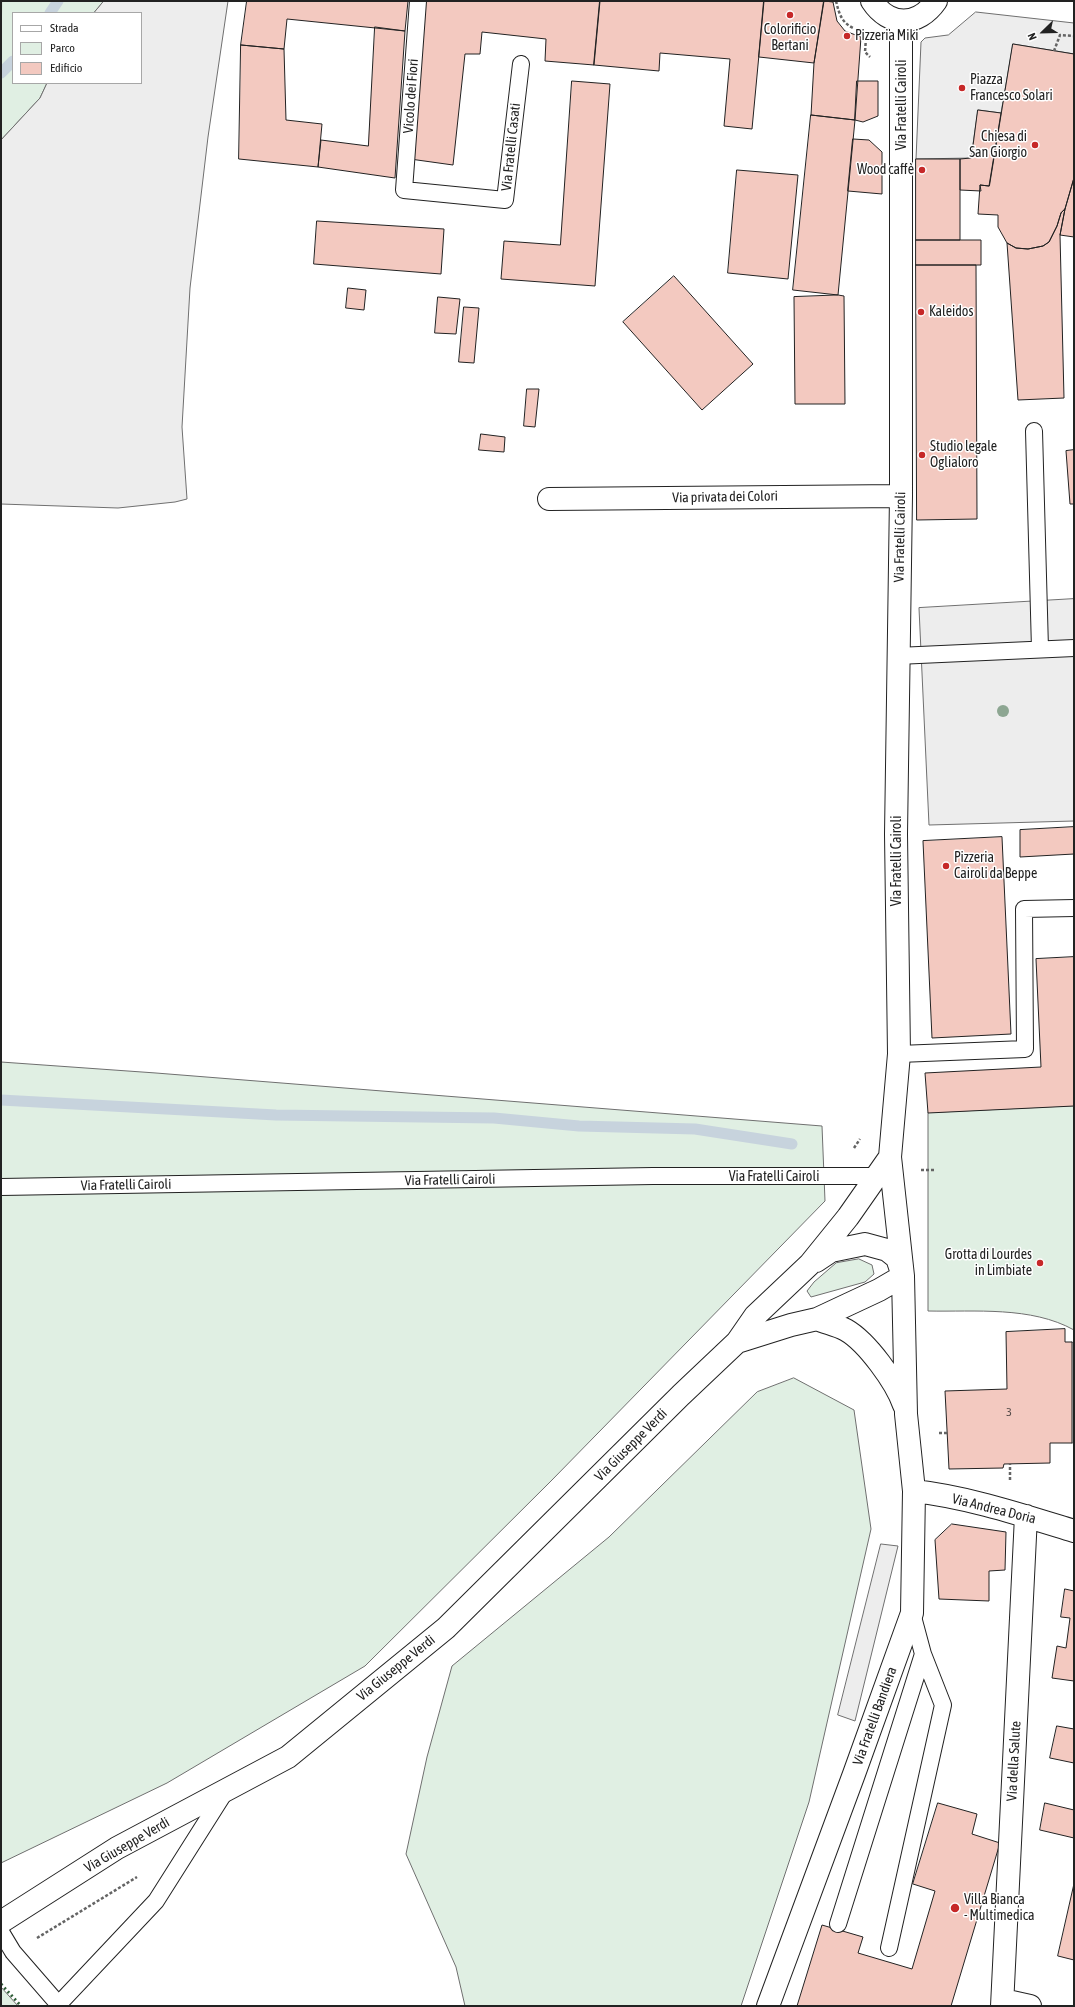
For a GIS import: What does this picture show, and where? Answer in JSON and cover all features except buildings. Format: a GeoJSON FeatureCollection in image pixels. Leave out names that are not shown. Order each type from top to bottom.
{"type":"FeatureCollection","features":[{"type":"Feature","properties":{"kind":"street"},"geometry":{"type":"LineString","coordinates":[[872,1],[879,11],[889,18],[901,21],[912,20],[923,15],[936,1]]}},
{"type":"Feature","properties":{"kind":"street","name":"Via Fratelli Cairoli"},"geometry":{"type":"LineString","coordinates":[[901,21],[901,496],[896,834],[899,1054],[890,1157],[903,1276],[906,1414]]}},
{"type":"Feature","properties":{"kind":"street","name":"Via privata dei Colori"},"geometry":{"type":"LineString","coordinates":[[549,499],[901,496]]}},
{"type":"Feature","properties":{"kind":"street"},"geometry":{"type":"LineString","coordinates":[[876,1176],[890,1157]]}},
{"type":"Feature","properties":{"kind":"street","name":"Via Giuseppe Verdi"},"geometry":{"type":"LineString","coordinates":[[1,1922],[117,1848],[288,1757],[446,1628],[670,1406],[737,1342],[755,1316],[810,1264],[848,1217],[876,1176]]}},
{"type":"Feature","properties":{"kind":"street","name":"Via Giuseppe Verdi"},"geometry":{"type":"LineString","coordinates":[[737,1342],[791,1325],[816,1319],[879,1290],[903,1276],[896,1258],[887,1250],[865,1244],[831,1251],[810,1264]]}},
{"type":"Feature","properties":{"kind":"street"},"geometry":{"type":"LineString","coordinates":[[816,1319],[846,1330],[876,1357],[900,1392],[906,1414]]}},
{"type":"Feature","properties":{"kind":"street","name":"Via Fratelli Bandiera"},"geometry":{"type":"LineString","coordinates":[[768,2006],[912,1613],[914,1491],[906,1414]]}},
{"type":"Feature","properties":{"kind":"street","name":"Via Andrea Doria"},"geometry":{"type":"LineString","coordinates":[[914,1491],[934,1493],[1026,1516],[1074,1530]]}},
{"type":"Feature","properties":{"kind":"street","name":"Via della Salute"},"geometry":{"type":"LineString","coordinates":[[1003,2003],[1026,1516]]}},
{"type":"Feature","properties":{"kind":"street"},"geometry":{"type":"LineString","coordinates":[[1003,2003],[1030,2006]]}},
{"type":"Feature","properties":{"kind":"lane","name":"Vicolo dei Fiori"},"geometry":{"type":"LineString","coordinates":[[404,190],[418,1]]}},
{"type":"Feature","properties":{"kind":"lane","name":"Via Fratelli Casati"},"geometry":{"type":"LineString","coordinates":[[404,190],[505,200],[521,64]]}},
{"type":"Feature","properties":{"kind":"lane"},"geometry":{"type":"LineString","coordinates":[[1034,431],[1040,649]]}},
{"type":"Feature","properties":{"kind":"lane"},"geometry":{"type":"LineString","coordinates":[[898,656],[1074,648]]}},
{"type":"Feature","properties":{"kind":"lane"},"geometry":{"type":"LineString","coordinates":[[899,1054],[1025,1049],[1024,909],[1074,908]]}},
{"type":"Feature","properties":{"kind":"lane","name":"Via Fratelli Cairoli"},"geometry":{"type":"LineString","coordinates":[[1,1187],[653,1176],[876,1176]]}},
{"type":"Feature","properties":{"kind":"lane"},"geometry":{"type":"LineString","coordinates":[[889,1948],[943,1706],[923,1654],[912,1613]]}},
{"type":"Feature","properties":{"kind":"lane"},"geometry":{"type":"LineString","coordinates":[[838,1924],[923,1654]]}},
{"type":"Feature","properties":{"kind":"lane"},"geometry":{"type":"LineString","coordinates":[[1,1932],[14,1952],[58,2005],[156,1901],[226,1790]]}},
{"type":"Feature","properties":{"kind":"path"},"geometry":{"type":"LineString","coordinates":[[836,1],[839,14],[847,25],[856,30]]}},
{"type":"Feature","properties":{"kind":"path"},"geometry":{"type":"LineString","coordinates":[[866,33],[865,52],[875,61]]}},
{"type":"Feature","properties":{"kind":"path"},"geometry":{"type":"LineString","coordinates":[[1054,51],[1060,35],[1074,36]]}},
{"type":"Feature","properties":{"kind":"path"},"geometry":{"type":"LineString","coordinates":[[920,1170],[934,1170]]}},
{"type":"Feature","properties":{"kind":"path"},"geometry":{"type":"LineString","coordinates":[[1009,1488],[1010,1464]]}},
{"type":"Feature","properties":{"kind":"green space"},"geometry":{"type":"Polygon","coordinates":[[[2,1],[104,1],[95,12],[12,12],[12,84],[47,84],[40,98],[1,140],[2,1]]]}},
{"type":"Feature","properties":{"kind":"green space"},"geometry":{"type":"Polygon","coordinates":[[[1,1062],[822,1126],[825,1201],[551,1481],[365,1666],[167,1783],[1,1863],[1,1062]]]}},
{"type":"Feature","properties":{"kind":"green space"},"geometry":{"type":"Polygon","coordinates":[[[1074,1106],[1074,1330],[1057,1322],[1021,1314],[984,1311],[928,1311],[928,1113],[1074,1106]]]}},
{"type":"Feature","properties":{"kind":"green space"},"geometry":{"type":"Polygon","coordinates":[[[859,1259],[872,1265],[874,1274],[865,1282],[811,1297],[807,1291],[814,1282],[836,1263],[859,1259]]]}},
{"type":"Feature","properties":{"kind":"green space"},"geometry":{"type":"Polygon","coordinates":[[[794,1378],[854,1410],[871,1529],[809,1802],[741,2006],[465,2006],[456,1967],[406,1854],[427,1757],[452,1666],[609,1537],[757,1392],[794,1378]]]}},
{"type":"Feature","properties":{"kind":"green space"},"geometry":{"type":"Polygon","coordinates":[[[1,1987],[18,2006],[1,2006],[1,1987]]]}},
{"type":"Feature","properties":{"kind":"shaded area"},"geometry":{"type":"Polygon","coordinates":[[[104,1],[228,1],[208,137],[190,288],[182,427],[187,499],[175,502],[118,508],[1,504],[1,140],[40,98],[47,84],[142,84],[142,12],[95,12],[104,1]]]}},
{"type":"Feature","properties":{"kind":"shaded area","name":"Piazza Francesco Solari"},"geometry":{"type":"Polygon","coordinates":[[[976,12],[1074,23],[1074,54],[1013,44],[1001,113],[978,110],[971,158],[916,159],[921,42],[925,38],[948,35],[976,12]]]}},
{"type":"Feature","properties":{"kind":"shaded area"},"geometry":{"type":"Polygon","coordinates":[[[1074,599],[1074,821],[929,825],[919,608],[1074,599]]]}},
{"type":"Feature","properties":{"kind":"shaded area"},"geometry":{"type":"Polygon","coordinates":[[[1072,1342],[1074,1343],[1074,1443],[1072,1443],[1072,1342]]]}},
{"type":"Feature","properties":{"kind":"shaded area"},"geometry":{"type":"Polygon","coordinates":[[[881,1544],[898,1546],[855,1721],[838,1715],[881,1544]]]}},
{"type":"Feature","properties":{"kind":"waterway"},"geometry":{"type":"LineString","coordinates":[[51,12],[58,1]]}},
{"type":"Feature","properties":{"kind":"waterway"},"geometry":{"type":"LineString","coordinates":[[1,73],[12,62]]}},
{"type":"Feature","properties":{"kind":"waterway"},"geometry":{"type":"LineString","coordinates":[[1,1100],[276,1115],[494,1118],[579,1126],[695,1129],[792,1144]]}},
{"type":"Feature","properties":{"kind":"hedge"},"geometry":{"type":"LineString","coordinates":[[1,1984],[21,2006]]}},
{"type":"Feature","properties":{"kind":"place","name":"Colorificio Bertani"},"geometry":{"type":"Point","coordinates":[790,15]}},
{"type":"Feature","properties":{"kind":"place","name":"Pizzeria Miki"},"geometry":{"type":"Point","coordinates":[847,36]}},
{"type":"Feature","properties":{"kind":"place","name":"Piazza Francesco Solari"},"geometry":{"type":"Point","coordinates":[962,88]}},
{"type":"Feature","properties":{"kind":"place","name":"Chiesa di San Giorgio"},"geometry":{"type":"Point","coordinates":[1035,145]}},
{"type":"Feature","properties":{"kind":"place","name":"Wood caffè"},"geometry":{"type":"Point","coordinates":[922,170]}},
{"type":"Feature","properties":{"kind":"place","name":"Kaleidos"},"geometry":{"type":"Point","coordinates":[921,312]}},
{"type":"Feature","properties":{"kind":"place","name":"Studio legale Oglialoro"},"geometry":{"type":"Point","coordinates":[922,455]}},
{"type":"Feature","properties":{"kind":"place","name":"Pizzeria Cairoli da Beppe"},"geometry":{"type":"Point","coordinates":[946,866]}},
{"type":"Feature","properties":{"kind":"place","name":"Grotta di Lourdes in Limbiate"},"geometry":{"type":"Point","coordinates":[1040,1263]}},
{"type":"Feature","properties":{"kind":"place","name":"Villa Bianca - Multimedica"},"geometry":{"type":"Point","coordinates":[955,1908]}}]}
